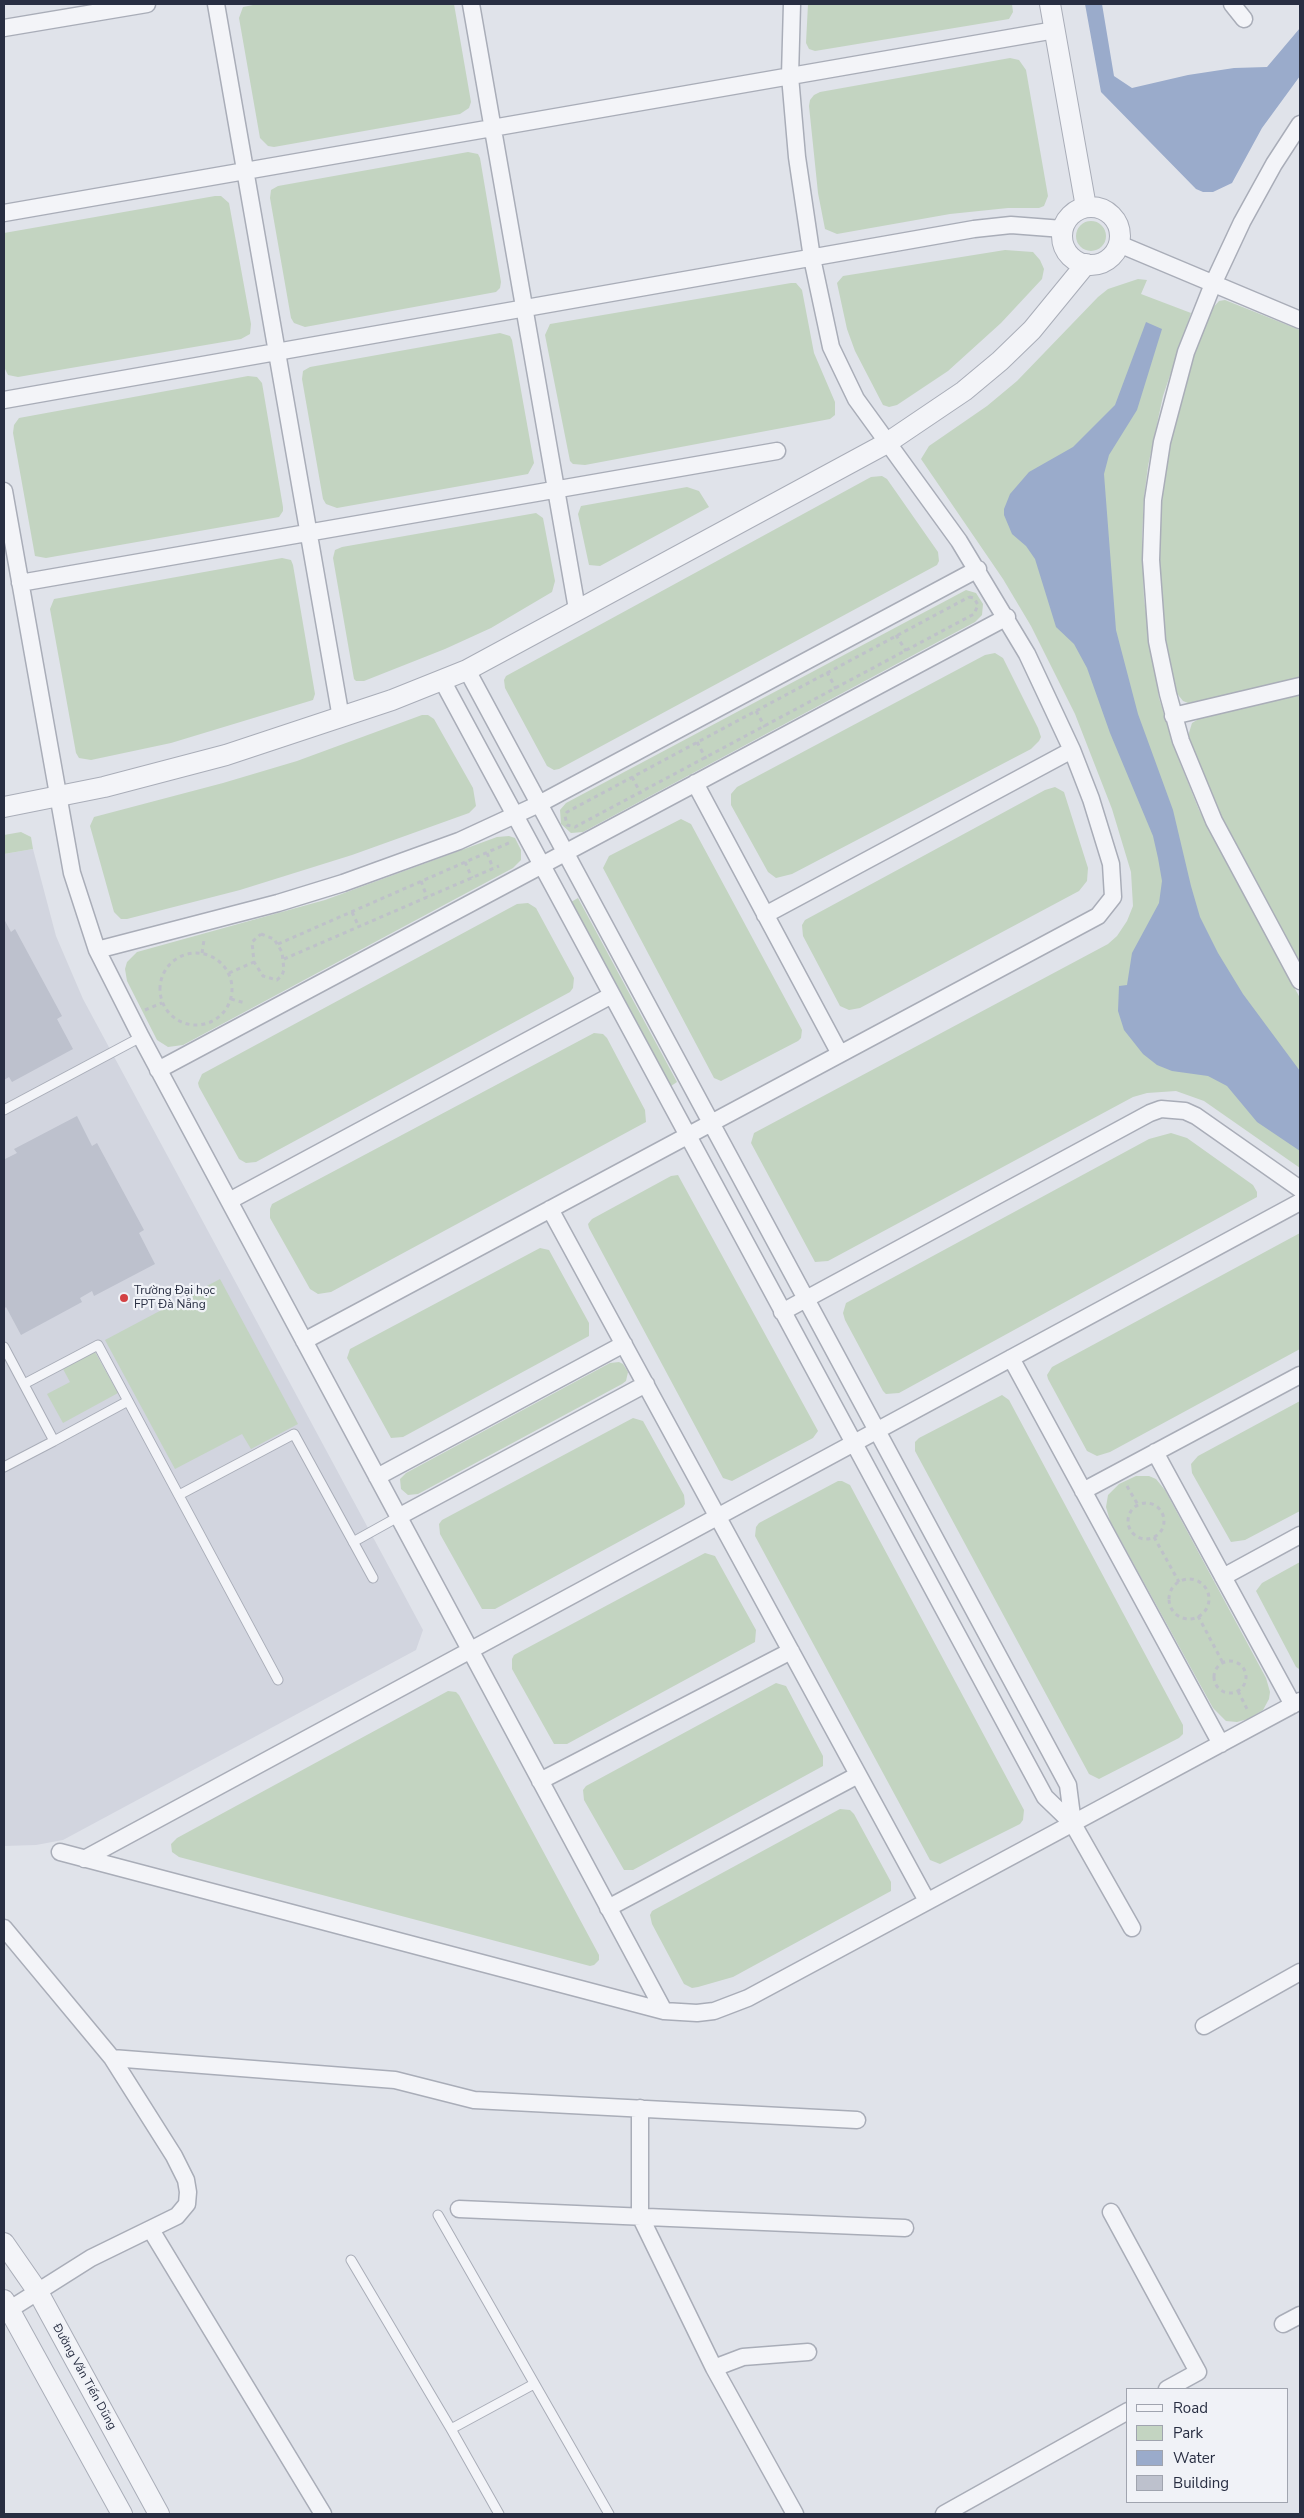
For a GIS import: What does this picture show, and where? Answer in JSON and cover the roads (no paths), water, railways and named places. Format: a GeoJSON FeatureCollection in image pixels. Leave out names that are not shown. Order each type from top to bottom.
{"type":"FeatureCollection","features":[{"type":"Feature","properties":{"kind":"street"},"geometry":{"type":"LineString","coordinates":[[4,28],[147,4]]}},
{"type":"Feature","properties":{"kind":"street"},"geometry":{"type":"LineString","coordinates":[[216,4],[340,718]]}},
{"type":"Feature","properties":{"kind":"street"},"geometry":{"type":"LineString","coordinates":[[471,4],[577,609]]}},
{"type":"Feature","properties":{"kind":"street"},"geometry":{"type":"LineString","coordinates":[[304,1340],[1098,916],[1113,897],[1114,882],[1108,853],[1072,750],[1027,654],[978,569],[937,509],[856,399],[838,363],[826,327],[812,258],[799,172],[790,76],[792,4]]}},
{"type":"Feature","properties":{"kind":"street"},"geometry":{"type":"LineString","coordinates":[[1050,4],[1086,207]]}},
{"type":"Feature","properties":{"kind":"street"},"geometry":{"type":"LineString","coordinates":[[1232,4],[1244,19]]}},
{"type":"Feature","properties":{"kind":"street"},"geometry":{"type":"LineString","coordinates":[[4,213],[1055,30]]}},
{"type":"Feature","properties":{"kind":"street"},"geometry":{"type":"LineString","coordinates":[[1300,124],[1257,194],[1213,284],[1176,383],[1162,442],[1153,500],[1151,560],[1154,615],[1162,667],[1174,716],[1190,768],[1214,821],[1300,981]]}},
{"type":"Feature","properties":{"kind":"street"},"geometry":{"type":"LineString","coordinates":[[1086,207],[1100,208],[1113,216],[1120,231],[1119,244],[1109,259],[1098,264],[1086,264],[1075,260],[1067,252],[1062,241],[1063,229],[1070,215],[1086,207]]}},
{"type":"Feature","properties":{"kind":"street"},"geometry":{"type":"LineString","coordinates":[[4,400],[992,226],[1063,229]]}},
{"type":"Feature","properties":{"kind":"street"},"geometry":{"type":"LineString","coordinates":[[1119,244],[1300,320]]}},
{"type":"Feature","properties":{"kind":"street"},"geometry":{"type":"LineString","coordinates":[[4,807],[163,774],[340,718],[467,670],[887,443],[964,391],[1000,361],[1032,330],[1086,264]]}},
{"type":"Feature","properties":{"kind":"street"},"geometry":{"type":"LineString","coordinates":[[20,583],[777,451]]}},
{"type":"Feature","properties":{"kind":"street"},"geometry":{"type":"LineString","coordinates":[[4,491],[72,873],[96,950],[158,1070],[664,2011]]}},
{"type":"Feature","properties":{"kind":"street"},"geometry":{"type":"LineString","coordinates":[[96,950],[216,920],[343,883],[459,841],[539,804],[978,569]]}},
{"type":"Feature","properties":{"kind":"street"},"geometry":{"type":"LineString","coordinates":[[158,1070],[1006,617]]}},
{"type":"Feature","properties":{"kind":"street"},"geometry":{"type":"LineString","coordinates":[[467,670],[1068,1785],[1073,1824]]}},
{"type":"Feature","properties":{"kind":"street"},"geometry":{"type":"LineString","coordinates":[[442,680],[1045,1797],[1073,1824],[1132,1928]]}},
{"type":"Feature","properties":{"kind":"street"},"geometry":{"type":"LineString","coordinates":[[1174,716],[1300,686]]}},
{"type":"Feature","properties":{"kind":"street"},"geometry":{"type":"LineString","coordinates":[[765,915],[1072,750]]}},
{"type":"Feature","properties":{"kind":"street"},"geometry":{"type":"LineString","coordinates":[[695,783],[840,1054]]}},
{"type":"Feature","properties":{"kind":"street"},"geometry":{"type":"LineString","coordinates":[[229,1201],[612,995]]}},
{"type":"Feature","properties":{"kind":"street"},"geometry":{"type":"LineString","coordinates":[[782,1312],[1150,1113],[1161,1109],[1185,1111],[1196,1116],[1300,1189]]}},
{"type":"Feature","properties":{"kind":"street"},"geometry":{"type":"LineString","coordinates":[[84,1859],[1300,1202]]}},
{"type":"Feature","properties":{"kind":"street"},"geometry":{"type":"LineString","coordinates":[[550,1209],[927,1902]]}},
{"type":"Feature","properties":{"kind":"street"},"geometry":{"type":"LineString","coordinates":[[377,1477],[624,1344]]}},
{"type":"Feature","properties":{"kind":"street"},"geometry":{"type":"LineString","coordinates":[[1012,1358],[1221,1744]]}},
{"type":"Feature","properties":{"kind":"street"},"geometry":{"type":"LineString","coordinates":[[1084,1491],[1300,1375]]}},
{"type":"Feature","properties":{"kind":"street"},"geometry":{"type":"LineString","coordinates":[[398,1517],[646,1384]]}},
{"type":"Feature","properties":{"kind":"street"},"geometry":{"type":"LineString","coordinates":[[60,1852],[664,2011],[697,2013],[731,2005],[1297,1703],[1223,1577],[1155,1452]]}},
{"type":"Feature","properties":{"kind":"street"},"geometry":{"type":"LineString","coordinates":[[1223,1577],[1300,1535]]}},
{"type":"Feature","properties":{"kind":"street"},"geometry":{"type":"LineString","coordinates":[[540,1781],[791,1651]]}},
{"type":"Feature","properties":{"kind":"street"},"geometry":{"type":"LineString","coordinates":[[608,1908],[858,1775]]}},
{"type":"Feature","properties":{"kind":"street"},"geometry":{"type":"LineString","coordinates":[[4,1928],[112,2058],[135,2091],[174,2156],[186,2180],[187,2204],[177,2216],[152,2230],[91,2258],[38,2292],[6,2307],[122,2514]]}},
{"type":"Feature","properties":{"kind":"street"},"geometry":{"type":"LineString","coordinates":[[1204,2026],[1300,1972]]}},
{"type":"Feature","properties":{"kind":"street"},"geometry":{"type":"LineString","coordinates":[[112,2058],[394,2080],[474,2100],[857,2120]]}},
{"type":"Feature","properties":{"kind":"street"},"geometry":{"type":"LineString","coordinates":[[135,2091],[137,2078],[146,2068],[157,2061]]}},
{"type":"Feature","properties":{"kind":"street"},"geometry":{"type":"LineString","coordinates":[[640,2108],[640,2216],[714,2368],[795,2514]]}},
{"type":"Feature","properties":{"kind":"street"},"geometry":{"type":"LineString","coordinates":[[459,2209],[905,2228]]}},
{"type":"Feature","properties":{"kind":"street"},"geometry":{"type":"LineString","coordinates":[[1111,2212],[1198,2372],[1170,2388]]}},
{"type":"Feature","properties":{"kind":"street"},"geometry":{"type":"LineString","coordinates":[[152,2230],[323,2514]]}},
{"type":"Feature","properties":{"kind":"street","name":"Đường Văn Tiến Dũng"},"geometry":{"type":"LineString","coordinates":[[4,2242],[38,2292],[159,2514]]}},
{"type":"Feature","properties":{"kind":"street"},"geometry":{"type":"LineString","coordinates":[[1283,2324],[1300,2315]]}},
{"type":"Feature","properties":{"kind":"street"},"geometry":{"type":"LineString","coordinates":[[714,2368],[743,2357],[808,2352]]}},
{"type":"Feature","properties":{"kind":"street"},"geometry":{"type":"LineString","coordinates":[[944,2514],[1126,2413]]}},
{"type":"Feature","properties":{"kind":"lane"},"geometry":{"type":"LineString","coordinates":[[4,1110],[141,1037]]}},
{"type":"Feature","properties":{"kind":"lane"},"geometry":{"type":"LineString","coordinates":[[24,1384],[98,1345],[278,1680]]}},
{"type":"Feature","properties":{"kind":"lane"},"geometry":{"type":"LineString","coordinates":[[4,1347],[54,1441]]}},
{"type":"Feature","properties":{"kind":"lane"},"geometry":{"type":"LineString","coordinates":[[4,1467],[128,1401]]}},
{"type":"Feature","properties":{"kind":"lane"},"geometry":{"type":"LineString","coordinates":[[179,1496],[294,1434],[373,1578]]}},
{"type":"Feature","properties":{"kind":"lane"},"geometry":{"type":"LineString","coordinates":[[353,1542],[398,1517]]}},
{"type":"Feature","properties":{"kind":"lane"},"geometry":{"type":"LineString","coordinates":[[438,2215],[609,2514]]}},
{"type":"Feature","properties":{"kind":"lane"},"geometry":{"type":"LineString","coordinates":[[351,2260],[452,2429],[499,2514]]}},
{"type":"Feature","properties":{"kind":"lane"},"geometry":{"type":"LineString","coordinates":[[452,2429],[534,2384]]}},
{"type":"Feature","properties":{"kind":"water"},"geometry":{"type":"Polygon","coordinates":[[[1085,4],[1102,4],[1114,76],[1132,88],[1188,75],[1234,68],[1267,67],[1300,28],[1300,76],[1262,128],[1232,183],[1213,192],[1203,192],[1196,189],[1101,92],[1085,4]]]}},
{"type":"Feature","properties":{"kind":"water"},"geometry":{"type":"Polygon","coordinates":[[[1146,322],[1162,329],[1137,410],[1109,455],[1104,474],[1116,630],[1138,714],[1173,810],[1200,917],[1218,953],[1243,994],[1300,1071],[1300,1151],[1257,1122],[1227,1086],[1208,1076],[1172,1071],[1157,1065],[1143,1054],[1124,1030],[1118,1011],[1119,986],[1127,985],[1132,953],[1159,903],[1162,881],[1153,836],[1110,733],[1087,668],[1074,644],[1056,627],[1035,559],[1026,546],[1012,534],[1004,515],[1004,509],[1010,494],[1029,472],[1073,447],[1115,405],[1146,322]]]}},
{"type":"Feature","properties":{"kind":"place","name":"Trường Đại học FPT Đà Nẵng"},"geometry":{"type":"Point","coordinates":[124,1298]}}]}
